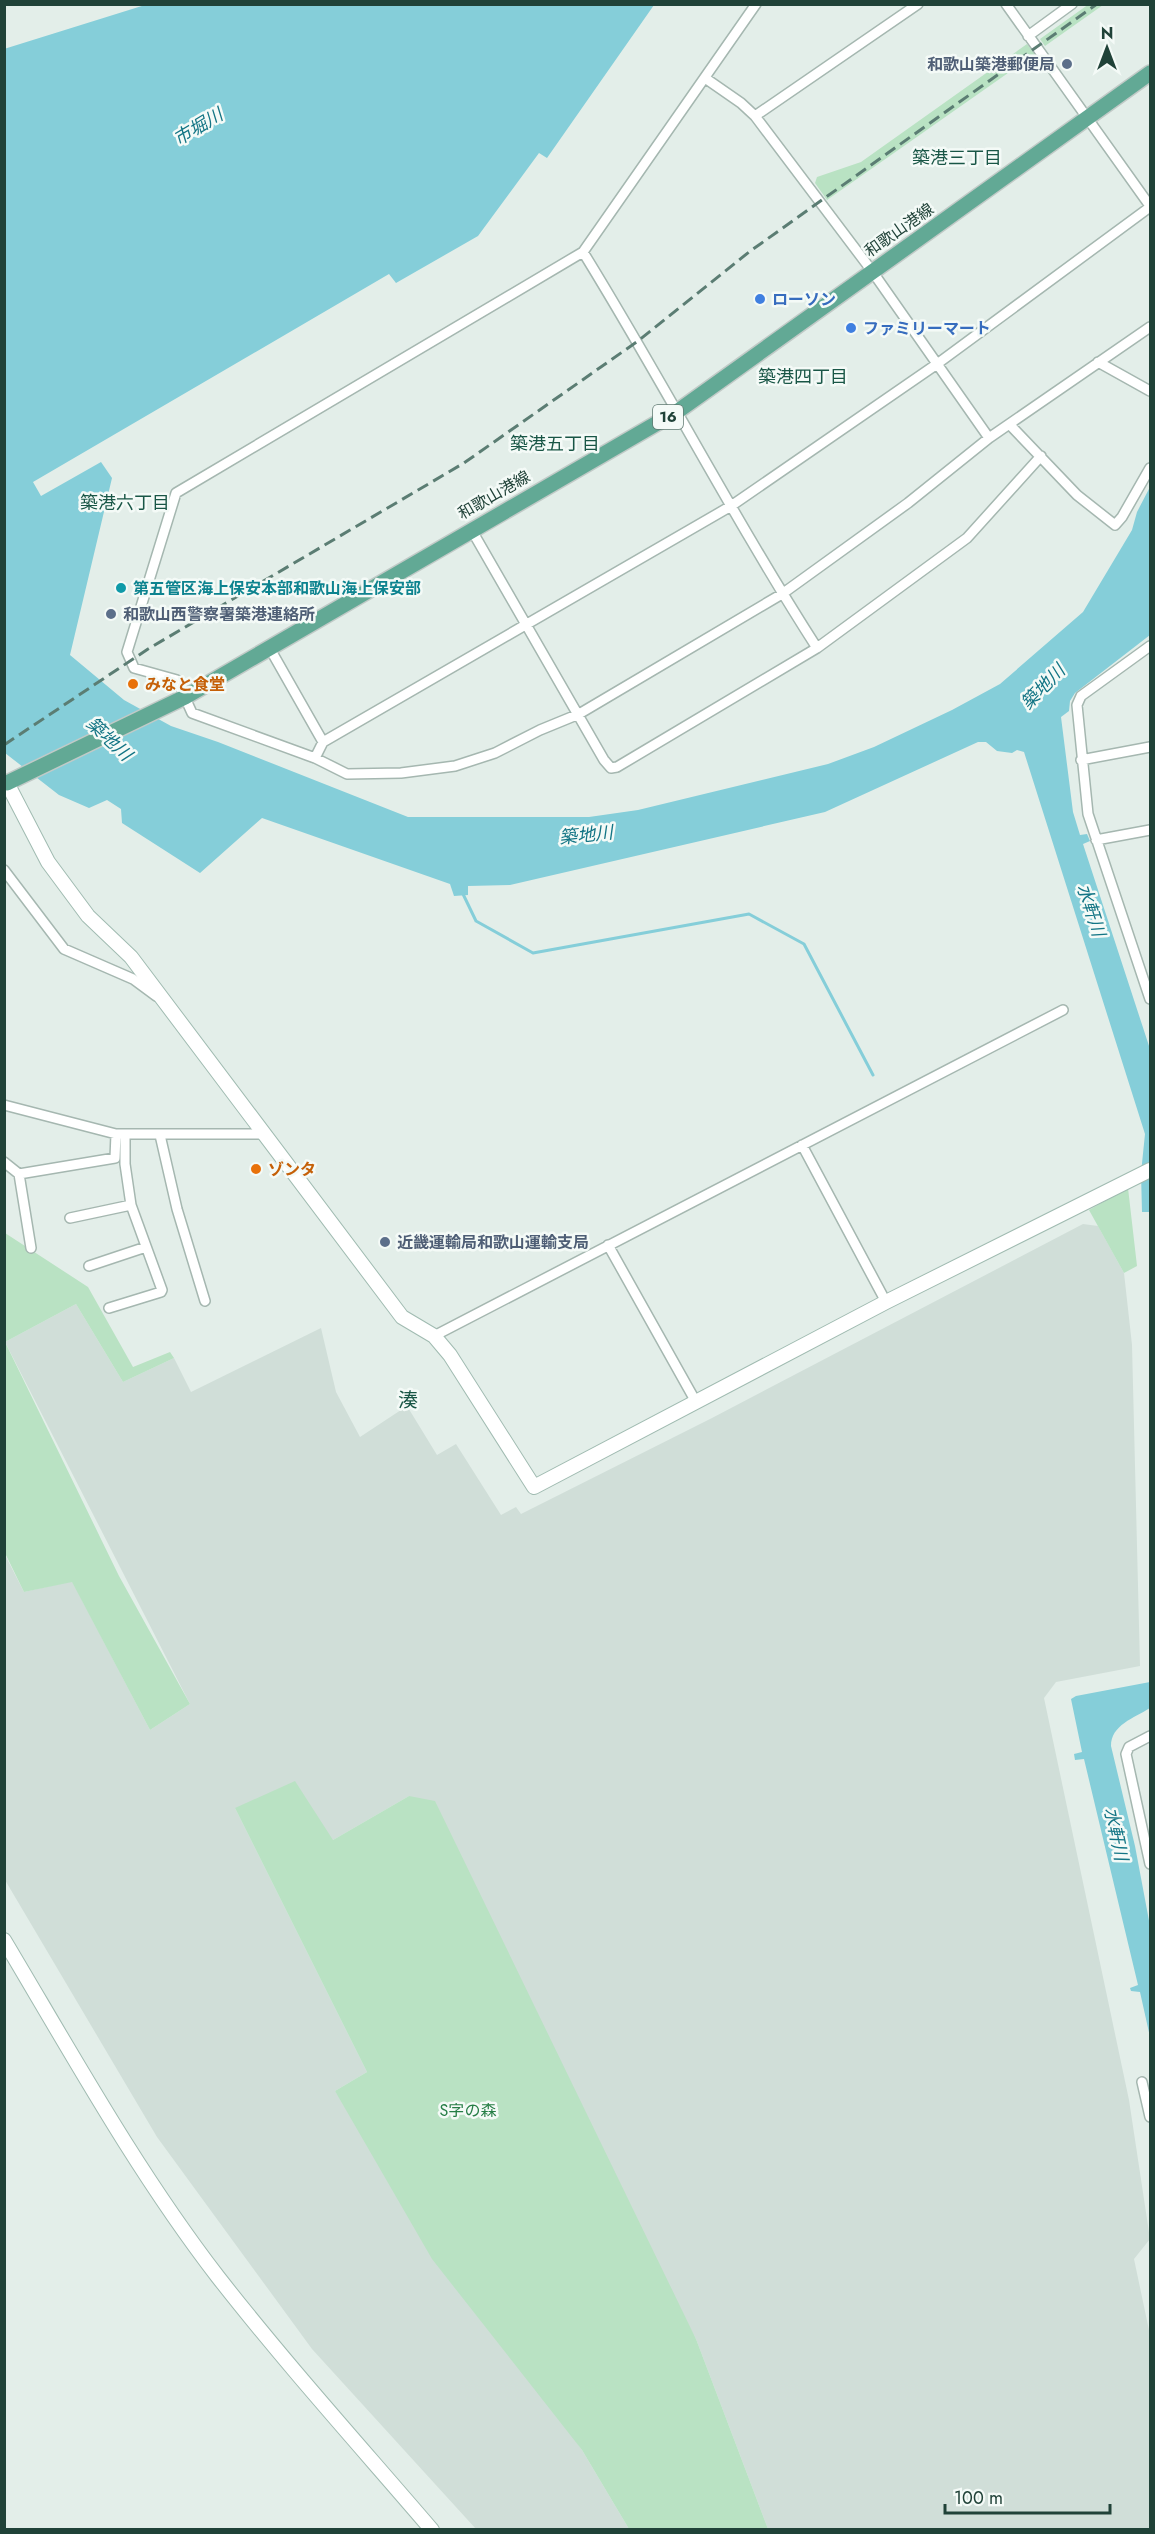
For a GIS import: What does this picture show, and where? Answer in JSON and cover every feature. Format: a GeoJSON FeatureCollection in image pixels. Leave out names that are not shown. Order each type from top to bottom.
{"type":"FeatureCollection","features":[{"type":"Feature","properties":{"kind":"main road","name":"和歌山港線"},"geometry":{"type":"LineString","coordinates":[[6,784],[185,697],[471,529],[678,411],[1150,73]]}},
{"type":"Feature","properties":{"kind":"street"},"geometry":{"type":"LineString","coordinates":[[756,4],[583,252],[176,493],[127,652],[134,668],[177,680],[192,712],[315,758],[347,774],[401,773],[455,766],[495,753],[540,730],[579,714],[782,594],[908,503],[989,438],[1150,327]]}},
{"type":"Feature","properties":{"kind":"street"},"geometry":{"type":"LineString","coordinates":[[755,116],[918,4]]}},
{"type":"Feature","properties":{"kind":"street"},"geometry":{"type":"LineString","coordinates":[[315,758],[323,742],[731,506],[937,364],[1150,206],[1006,4]]}},
{"type":"Feature","properties":{"kind":"street"},"geometry":{"type":"LineString","coordinates":[[1028,36],[1072,4]]}},
{"type":"Feature","properties":{"kind":"street"},"geometry":{"type":"LineString","coordinates":[[705,78],[741,103],[755,116],[872,271],[989,438]]}},
{"type":"Feature","properties":{"kind":"street"},"geometry":{"type":"LineString","coordinates":[[583,252],[638,341],[782,594],[817,648]]}},
{"type":"Feature","properties":{"kind":"street"},"geometry":{"type":"LineString","coordinates":[[1098,362],[1150,391]]}},
{"type":"Feature","properties":{"kind":"street"},"geometry":{"type":"LineString","coordinates":[[1010,425],[1077,495],[1115,525],[1150,468]]}},
{"type":"Feature","properties":{"kind":"street"},"geometry":{"type":"LineString","coordinates":[[471,529],[604,760],[611,768],[617,767],[817,648],[967,538],[1041,456]]}},
{"type":"Feature","properties":{"kind":"street"},"geometry":{"type":"LineString","coordinates":[[1150,646],[1081,696],[1077,705],[1088,814],[1150,999]]}},
{"type":"Feature","properties":{"kind":"street"},"geometry":{"type":"LineString","coordinates":[[269,647],[323,742]]}},
{"type":"Feature","properties":{"kind":"street"},"geometry":{"type":"LineString","coordinates":[[1082,760],[1150,747]]}},
{"type":"Feature","properties":{"kind":"street"},"geometry":{"type":"LineString","coordinates":[[6,784],[48,862],[88,916],[131,957],[402,1317],[434,1336],[450,1355],[534,1487],[886,1302],[1150,1170]]}},
{"type":"Feature","properties":{"kind":"street"},"geometry":{"type":"LineString","coordinates":[[1096,840],[1150,830]]}},
{"type":"Feature","properties":{"kind":"street"},"geometry":{"type":"LineString","coordinates":[[4,870],[64,949],[133,979],[165,1003]]}},
{"type":"Feature","properties":{"kind":"street"},"geometry":{"type":"LineString","coordinates":[[434,1336],[1063,1010]]}},
{"type":"Feature","properties":{"kind":"street"},"geometry":{"type":"LineString","coordinates":[[5,1107],[121,1134],[263,1134]]}},
{"type":"Feature","properties":{"kind":"street"},"geometry":{"type":"LineString","coordinates":[[18,1174],[115,1158],[121,1134]]}},
{"type":"Feature","properties":{"kind":"street"},"geometry":{"type":"LineString","coordinates":[[109,1308],[161,1292],[131,1205],[121,1134]]}},
{"type":"Feature","properties":{"kind":"street"},"geometry":{"type":"LineString","coordinates":[[160,1135],[177,1209],[206,1301]]}},
{"type":"Feature","properties":{"kind":"street"},"geometry":{"type":"LineString","coordinates":[[802,1145],[886,1302]]}},
{"type":"Feature","properties":{"kind":"street"},"geometry":{"type":"LineString","coordinates":[[4,1162],[18,1174],[31,1248]]}},
{"type":"Feature","properties":{"kind":"street"},"geometry":{"type":"LineString","coordinates":[[70,1218],[131,1205]]}},
{"type":"Feature","properties":{"kind":"street"},"geometry":{"type":"LineString","coordinates":[[608,1245],[696,1402]]}},
{"type":"Feature","properties":{"kind":"street"},"geometry":{"type":"LineString","coordinates":[[90,1266],[146,1247]]}},
{"type":"Feature","properties":{"kind":"street"},"geometry":{"type":"LineString","coordinates":[[1150,1736],[1129,1747],[1126,1754],[1150,1864]]}},
{"type":"Feature","properties":{"kind":"street"},"geometry":{"type":"LineString","coordinates":[[4,1940],[141,2167],[218,2276],[321,2401],[432,2529]]}},
{"type":"Feature","properties":{"kind":"street"},"geometry":{"type":"LineString","coordinates":[[1146,2087],[1150,2117]]}},
{"type":"Feature","properties":{"kind":"shaded area"},"geometry":{"type":"Polygon","coordinates":[[[1083,1224],[1098,1226],[1124,1273],[1132,1345],[1140,1666],[1056,1682],[1044,1698],[1129,2100],[1150,2239],[1134,2259],[1150,2335],[1150,2529],[768,2529],[696,2339],[409,1796],[333,1840],[235,1808],[367,2072],[335,2091],[582,2450],[629,2529],[476,2529],[312,2349],[157,2137],[5,1880],[4,1553],[24,1592],[72,1581],[150,1730],[190,1704],[5,1342],[76,1304],[123,1382],[174,1358],[191,1392],[321,1328],[336,1392],[360,1437],[407,1406],[437,1455],[456,1444],[501,1515],[516,1507],[521,1514],[712,1418],[1083,1224]]]}},
{"type":"Feature","properties":{"kind":"green space"},"geometry":{"type":"Polygon","coordinates":[[[1089,4],[1103,5],[1045,46],[1040,39],[1089,4]]]}},
{"type":"Feature","properties":{"kind":"green space"},"geometry":{"type":"Polygon","coordinates":[[[1027,44],[1035,54],[827,200],[815,183],[817,177],[861,162],[1027,44]]]}},
{"type":"Feature","properties":{"kind":"green space"},"geometry":{"type":"Polygon","coordinates":[[[1128,1188],[1137,1266],[1124,1273],[1089,1210],[1128,1188]]]}},
{"type":"Feature","properties":{"kind":"green space"},"geometry":{"type":"Polygon","coordinates":[[[5,1233],[88,1287],[133,1367],[170,1352],[174,1358],[123,1382],[76,1304],[5,1342],[5,1233]]]}},
{"type":"Feature","properties":{"kind":"green space"},"geometry":{"type":"Polygon","coordinates":[[[5,1342],[119,1576],[190,1704],[150,1730],[72,1582],[24,1592],[5,1553],[5,1342]]]}},
{"type":"Feature","properties":{"kind":"green space","name":"S字の森"},"geometry":{"type":"Polygon","coordinates":[[[295,1781],[333,1840],[409,1796],[435,1801],[696,2339],[768,2529],[629,2529],[582,2450],[432,2259],[335,2091],[367,2072],[235,1808],[295,1781]]]}},
{"type":"Feature","properties":{"kind":"water"},"geometry":{"type":"Polygon","coordinates":[[[145,5],[654,5],[547,158],[539,153],[478,236],[396,283],[389,274],[33,482],[41,496],[101,462],[112,478],[70,655],[124,700],[171,726],[218,742],[408,817],[589,817],[638,810],[828,764],[874,747],[1000,684],[1083,612],[1132,530],[1137,512],[1150,487],[1150,635],[1075,693],[1070,701],[1069,711],[1061,717],[1073,812],[1080,835],[1087,834],[1090,841],[1083,844],[1150,1049],[1150,1237],[1149,1212],[1142,1212],[1141,1173],[1145,1134],[1024,752],[997,751],[986,742],[978,742],[825,812],[510,885],[468,886],[468,895],[454,896],[450,884],[262,818],[200,873],[122,823],[121,809],[107,800],[89,808],[59,795],[5,753],[4,49],[145,5]]]}},
{"type":"Feature","properties":{"kind":"water","name":"水軒川"},"geometry":{"type":"Polygon","coordinates":[[[1150,1682],[1150,1708],[1119,1727],[1111,1746],[1135,1846],[1150,1926],[1150,2037],[1140,1992],[1131,1991],[1130,1988],[1138,1985],[1084,1759],[1075,1760],[1074,1754],[1082,1752],[1071,1699],[1076,1696],[1150,1682]]]}},
{"type":"Feature","properties":{"kind":"waterway"},"geometry":{"type":"LineString","coordinates":[[463,894],[476,921],[533,953],[749,914],[804,944],[873,1075]]}},
{"type":"Feature","properties":{"kind":"railway"},"geometry":{"type":"LineString","coordinates":[[4,745],[148,649],[464,463],[638,341],[749,252],[1097,4]]}},
{"type":"Feature","properties":{"kind":"place","name":"和歌山築港郵便局"},"geometry":{"type":"Point","coordinates":[1067,64]}},
{"type":"Feature","properties":{"kind":"place","name":"ローソン"},"geometry":{"type":"Point","coordinates":[760,299]}},
{"type":"Feature","properties":{"kind":"place","name":"ファミリーマート"},"geometry":{"type":"Point","coordinates":[851,328]}},
{"type":"Feature","properties":{"kind":"place","name":"第五管区海上保安本部和歌山海上保安部"},"geometry":{"type":"Point","coordinates":[121,588]}},
{"type":"Feature","properties":{"kind":"place","name":"和歌山西警察署築港連絡所"},"geometry":{"type":"Point","coordinates":[111,614]}},
{"type":"Feature","properties":{"kind":"place","name":"みなと食堂"},"geometry":{"type":"Point","coordinates":[133,684]}},
{"type":"Feature","properties":{"kind":"place","name":"ゾンタ"},"geometry":{"type":"Point","coordinates":[256,1169]}},
{"type":"Feature","properties":{"kind":"place","name":"近畿運輸局和歌山運輸支局"},"geometry":{"type":"Point","coordinates":[385,1242]}},
{"type":"Feature","properties":{"kind":"district","name":"築港三丁目"},"geometry":{"type":"Point","coordinates":[957,158]}},
{"type":"Feature","properties":{"kind":"district","name":"築港四丁目"},"geometry":{"type":"Point","coordinates":[803,377]}},
{"type":"Feature","properties":{"kind":"district","name":"築港五丁目"},"geometry":{"type":"Point","coordinates":[555,444]}},
{"type":"Feature","properties":{"kind":"district","name":"築港六丁目"},"geometry":{"type":"Point","coordinates":[125,503]}},
{"type":"Feature","properties":{"kind":"district","name":"湊"},"geometry":{"type":"Point","coordinates":[408,1400]}},
{"type":"Feature","properties":{"kind":"water label","name":"市堀川"},"geometry":{"type":"Point","coordinates":[198,127]}},
{"type":"Feature","properties":{"kind":"water label","name":"築地川"},"geometry":{"type":"Point","coordinates":[1043,687]}},
{"type":"Feature","properties":{"kind":"water label","name":"築地川"},"geometry":{"type":"Point","coordinates":[109,739]}},
{"type":"Feature","properties":{"kind":"water label","name":"築地川"},"geometry":{"type":"Point","coordinates":[586,835]}}]}
